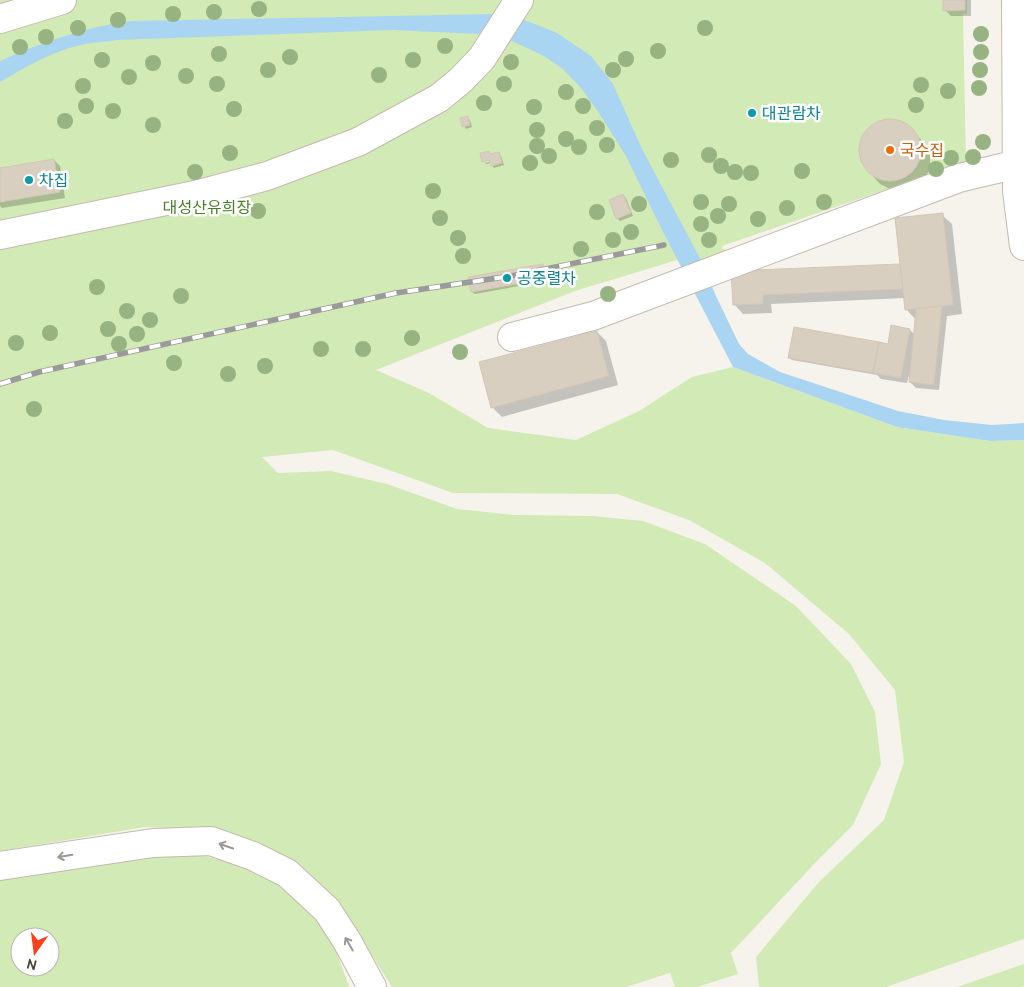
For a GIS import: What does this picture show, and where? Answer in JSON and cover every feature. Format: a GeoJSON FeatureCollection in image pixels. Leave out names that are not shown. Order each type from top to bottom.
{"type":"FeatureCollection","features":[{"type":"Feature","properties":{"kind":"street"},"geometry":{"type":"LineString","coordinates":[[0,20],[62,0]]}},
{"type":"Feature","properties":{"kind":"street"},"geometry":{"type":"LineString","coordinates":[[1016,0],[1016,191],[1024,246]]}},
{"type":"Feature","properties":{"kind":"street"},"geometry":{"type":"LineString","coordinates":[[0,235],[195,195],[267,176],[358,142],[439,98],[476,63],[507,18]]}},
{"type":"Feature","properties":{"kind":"street"},"geometry":{"type":"LineString","coordinates":[[512,337],[593,316],[959,178],[1016,164]]}},
{"type":"Feature","properties":{"kind":"street"},"geometry":{"type":"LineString","coordinates":[[0,866],[152,843],[210,841],[253,856],[287,873],[327,910],[347,940],[372,987]]}},
{"type":"Feature","properties":{"kind":"green space","name":"대성산유희장"},"geometry":{"type":"Polygon","coordinates":[[[0,0],[967,0],[967,14],[963,14],[966,162],[722,246],[723,249],[730,250],[704,266],[697,254],[575,291],[376,370],[429,393],[488,428],[576,440],[639,411],[692,377],[733,367],[897,427],[990,441],[1024,440],[1024,939],[886,987],[759,987],[756,957],[819,882],[884,820],[904,762],[895,690],[849,634],[765,563],[689,520],[617,494],[453,493],[333,450],[262,457],[278,473],[331,471],[387,484],[457,509],[515,515],[592,516],[643,521],[705,544],[796,606],[851,664],[875,712],[881,764],[853,825],[731,953],[738,974],[697,987],[675,987],[670,973],[626,987],[392,987],[363,941],[211,830],[145,827],[0,851],[0,0]]]}},
{"type":"Feature","properties":{"kind":"green space"},"geometry":{"type":"Polygon","coordinates":[[[163,856],[206,856],[250,868],[279,886],[311,912],[333,942],[349,987],[0,987],[0,879],[163,856]]]}},
{"type":"Feature","properties":{"kind":"green space"},"geometry":{"type":"Polygon","coordinates":[[[1024,964],[1024,986],[957,987],[1024,964]]]}},
{"type":"Feature","properties":{"kind":"water"},"geometry":{"type":"Polygon","coordinates":[[[494,14],[522,19],[557,33],[591,56],[613,84],[642,149],[704,266],[739,344],[748,354],[780,372],[898,411],[944,420],[992,425],[1024,423],[1024,440],[990,441],[897,427],[733,367],[626,156],[599,113],[581,88],[563,69],[544,56],[510,40],[481,34],[393,30],[116,40],[85,44],[60,51],[39,60],[0,82],[0,61],[64,36],[97,27],[131,21],[494,14]]]}},
{"type":"Feature","properties":{"kind":"building"},"geometry":{"type":"Polygon","coordinates":[[[943,0],[965,0],[965,10],[943,11],[943,0]]]}},
{"type":"Feature","properties":{"kind":"building"},"geometry":{"type":"Polygon","coordinates":[[[468,116],[470,125],[462,127],[460,118],[468,116]]]}},
{"type":"Feature","properties":{"kind":"building","name":"국수집"},"geometry":{"type":"Polygon","coordinates":[[[884,119],[896,119],[912,128],[919,138],[921,150],[919,162],[912,172],[896,181],[884,181],[873,176],[864,167],[859,156],[859,144],[864,133],[873,124],[884,119]]]}},
{"type":"Feature","properties":{"kind":"building"},"geometry":{"type":"Polygon","coordinates":[[[489,151],[490,154],[499,152],[502,163],[491,166],[489,160],[482,162],[480,153],[489,151]]]}},
{"type":"Feature","properties":{"kind":"building","name":"차집"},"geometry":{"type":"Polygon","coordinates":[[[54,159],[60,192],[0,202],[0,168],[54,159]]]}},
{"type":"Feature","properties":{"kind":"building"},"geometry":{"type":"Polygon","coordinates":[[[623,194],[631,213],[616,219],[609,200],[623,194]]]}},
{"type":"Feature","properties":{"kind":"building"},"geometry":{"type":"Polygon","coordinates":[[[943,213],[953,305],[905,310],[895,218],[943,213]]]}},
{"type":"Feature","properties":{"kind":"building","name":"공중렬차"},"geometry":{"type":"Polygon","coordinates":[[[543,264],[545,279],[471,292],[468,277],[543,264]]]}},
{"type":"Feature","properties":{"kind":"building"},"geometry":{"type":"Polygon","coordinates":[[[900,264],[903,289],[763,295],[763,304],[733,305],[731,271],[900,264]]]}},
{"type":"Feature","properties":{"kind":"building"},"geometry":{"type":"Polygon","coordinates":[[[942,306],[934,385],[909,382],[916,309],[942,306]]]}},
{"type":"Feature","properties":{"kind":"building"},"geometry":{"type":"Polygon","coordinates":[[[891,325],[910,329],[901,378],[873,373],[879,342],[888,344],[891,325]]]}},
{"type":"Feature","properties":{"kind":"building"},"geometry":{"type":"Polygon","coordinates":[[[794,327],[879,342],[873,373],[788,358],[794,327]]]}},
{"type":"Feature","properties":{"kind":"building"},"geometry":{"type":"Polygon","coordinates":[[[597,331],[609,376],[491,408],[479,362],[597,331]]]}},
{"type":"Feature","properties":{"kind":"railway"},"geometry":{"type":"LineString","coordinates":[[0,384],[39,372],[396,293],[511,276],[664,245]]}},
{"type":"Feature","properties":{"kind":"place","name":"대관람차"},"geometry":{"type":"Point","coordinates":[752,113]}},
{"type":"Feature","properties":{"kind":"place","name":"국수집"},"geometry":{"type":"Point","coordinates":[890,150]}},
{"type":"Feature","properties":{"kind":"place","name":"차집"},"geometry":{"type":"Point","coordinates":[29,180]}},
{"type":"Feature","properties":{"kind":"place","name":"공중렬차"},"geometry":{"type":"Point","coordinates":[507,278]}}]}
